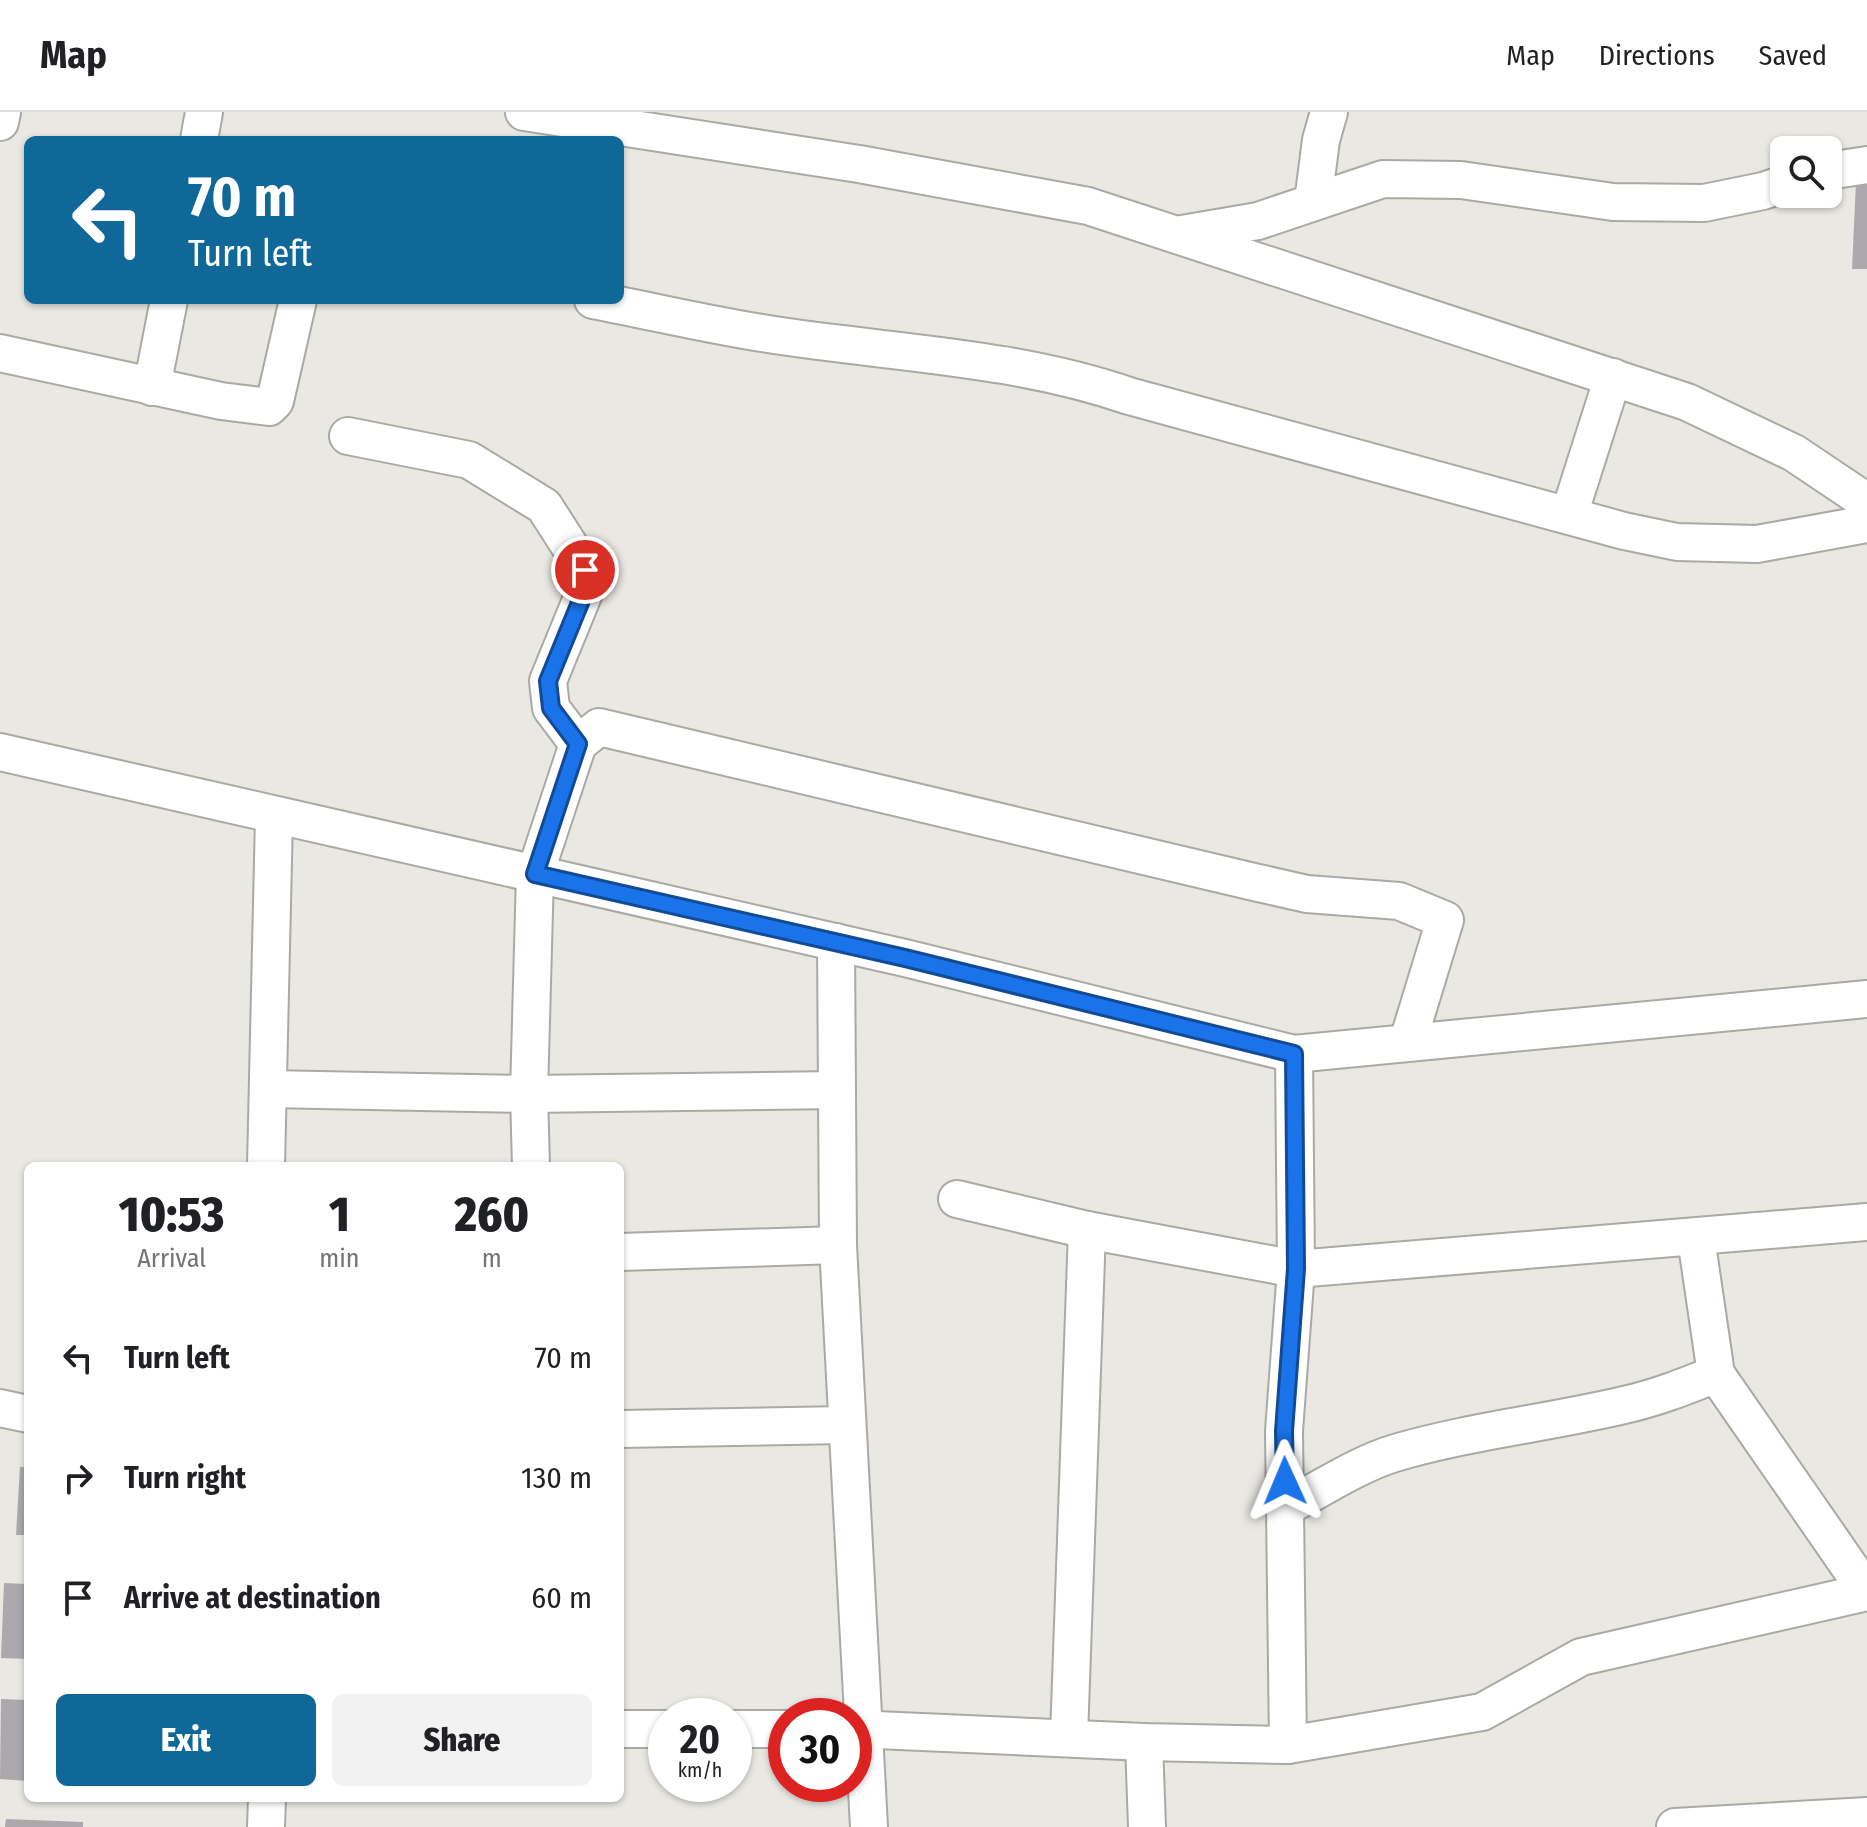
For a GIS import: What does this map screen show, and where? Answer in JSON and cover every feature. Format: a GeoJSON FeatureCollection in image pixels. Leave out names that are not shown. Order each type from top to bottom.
{"type":"FeatureCollection","features":[{"type":"Feature","properties":{"kind":"street"},"geometry":{"type":"LineString","coordinates":[[0,122],[2,112]]}},
{"type":"Feature","properties":{"kind":"street"},"geometry":{"type":"LineString","coordinates":[[200,136],[204,112]]}},
{"type":"Feature","properties":{"kind":"street"},"geometry":{"type":"LineString","coordinates":[[524,112],[1001,189],[1088,206],[1687,402],[1794,453],[1867,502]]}},
{"type":"Feature","properties":{"kind":"street"},"geometry":{"type":"LineString","coordinates":[[1313,202],[1321,140],[1329,112]]}},
{"type":"Feature","properties":{"kind":"street"},"geometry":{"type":"LineString","coordinates":[[1842,169],[1867,165]]}},
{"type":"Feature","properties":{"kind":"street"},"geometry":{"type":"LineString","coordinates":[[1178,235],[1258,221],[1383,179],[1461,180],[1613,202],[1704,203],[1770,189]]}},
{"type":"Feature","properties":{"kind":"street"},"geometry":{"type":"LineString","coordinates":[[152,387],[168,304]]}},
{"type":"Feature","properties":{"kind":"street"},"geometry":{"type":"LineString","coordinates":[[0,353],[221,401],[269,407],[275,401],[297,304]]}},
{"type":"Feature","properties":{"kind":"street"},"geometry":{"type":"LineString","coordinates":[[613,304],[766,334],[1027,367],[1677,542],[1757,544],[1867,524]]}},
{"type":"Feature","properties":{"kind":"street"},"geometry":{"type":"LineString","coordinates":[[1569,515],[1613,377]]}},
{"type":"Feature","properties":{"kind":"street"},"geometry":{"type":"LineString","coordinates":[[348,436],[469,460],[544,506],[585,570],[584,593],[548,681],[551,708],[578,744]]}},
{"type":"Feature","properties":{"kind":"street"},"geometry":{"type":"LineString","coordinates":[[531,1162],[529,1094],[535,874],[578,744],[599,727],[1307,894],[1399,901],[1445,920],[1408,1041]]}},
{"type":"Feature","properties":{"kind":"street"},"geometry":{"type":"LineString","coordinates":[[0,752],[274,817],[836,942],[1294,1054],[1867,999]]}},
{"type":"Feature","properties":{"kind":"street"},"geometry":{"type":"LineString","coordinates":[[266,1162],[274,817]]}},
{"type":"Feature","properties":{"kind":"street"},"geometry":{"type":"LineString","coordinates":[[836,942],[838,1245],[858,1698]]}},
{"type":"Feature","properties":{"kind":"street"},"geometry":{"type":"LineString","coordinates":[[1288,1745],[1284,1431],[1296,1269],[1294,1054]]}},
{"type":"Feature","properties":{"kind":"street"},"geometry":{"type":"LineString","coordinates":[[268,1089],[529,1094],[837,1090]]}},
{"type":"Feature","properties":{"kind":"street"},"geometry":{"type":"LineString","coordinates":[[957,1199],[1087,1230],[1296,1269],[1867,1222]]}},
{"type":"Feature","properties":{"kind":"street"},"geometry":{"type":"LineString","coordinates":[[1069,1737],[1087,1230]]}},
{"type":"Feature","properties":{"kind":"street"},"geometry":{"type":"LineString","coordinates":[[872,1729],[1288,1745],[1482,1712],[1581,1657],[1867,1592],[1716,1374],[1696,1238]]}},
{"type":"Feature","properties":{"kind":"street"},"geometry":{"type":"LineString","coordinates":[[624,1252],[838,1245]]}},
{"type":"Feature","properties":{"kind":"street"},"geometry":{"type":"LineString","coordinates":[[1285,1507],[1359,1467],[1394,1454],[1448,1440],[1625,1405],[1716,1374]]}},
{"type":"Feature","properties":{"kind":"street"},"geometry":{"type":"LineString","coordinates":[[0,1408],[24,1413]]}},
{"type":"Feature","properties":{"kind":"street"},"geometry":{"type":"LineString","coordinates":[[624,1429],[846,1425]]}},
{"type":"Feature","properties":{"kind":"street"},"geometry":{"type":"LineString","coordinates":[[624,1729],[648,1729]]}},
{"type":"Feature","properties":{"kind":"street"},"geometry":{"type":"LineString","coordinates":[[1144,1742],[1147,1827]]}},
{"type":"Feature","properties":{"kind":"street"},"geometry":{"type":"LineString","coordinates":[[266,1827],[267,1802]]}},
{"type":"Feature","properties":{"kind":"street"},"geometry":{"type":"LineString","coordinates":[[866,1802],[869,1827]]}},
{"type":"Feature","properties":{"kind":"street"},"geometry":{"type":"LineString","coordinates":[[1675,1827],[1867,1816]]}},
{"type":"Feature","properties":{"kind":"building"},"geometry":{"type":"Polygon","coordinates":[[[1856,182],[1867,183],[1867,269],[1852,269],[1856,182]]]}},
{"type":"Feature","properties":{"kind":"building"},"geometry":{"type":"Polygon","coordinates":[[[20,1467],[24,1467],[24,1535],[16,1535],[20,1467]]]}},
{"type":"Feature","properties":{"kind":"building"},"geometry":{"type":"Polygon","coordinates":[[[4,1583],[24,1584],[24,1659],[1,1658],[4,1583]]]}},
{"type":"Feature","properties":{"kind":"building"},"geometry":{"type":"Polygon","coordinates":[[[1,1699],[24,1700],[24,1781],[0,1779],[1,1699]]]}},
{"type":"Feature","properties":{"kind":"building"},"geometry":{"type":"Polygon","coordinates":[[[6,1819],[83,1822],[83,1827],[5,1827],[6,1819]]]}},
{"type":"Feature","properties":{"kind":"route"},"geometry":{"type":"LineString","coordinates":[[585,570],[584,593],[548,681],[551,708],[578,744],[535,874],[905,958],[1294,1054],[1296,1269],[1284,1431],[1285,1481]]}}]}
